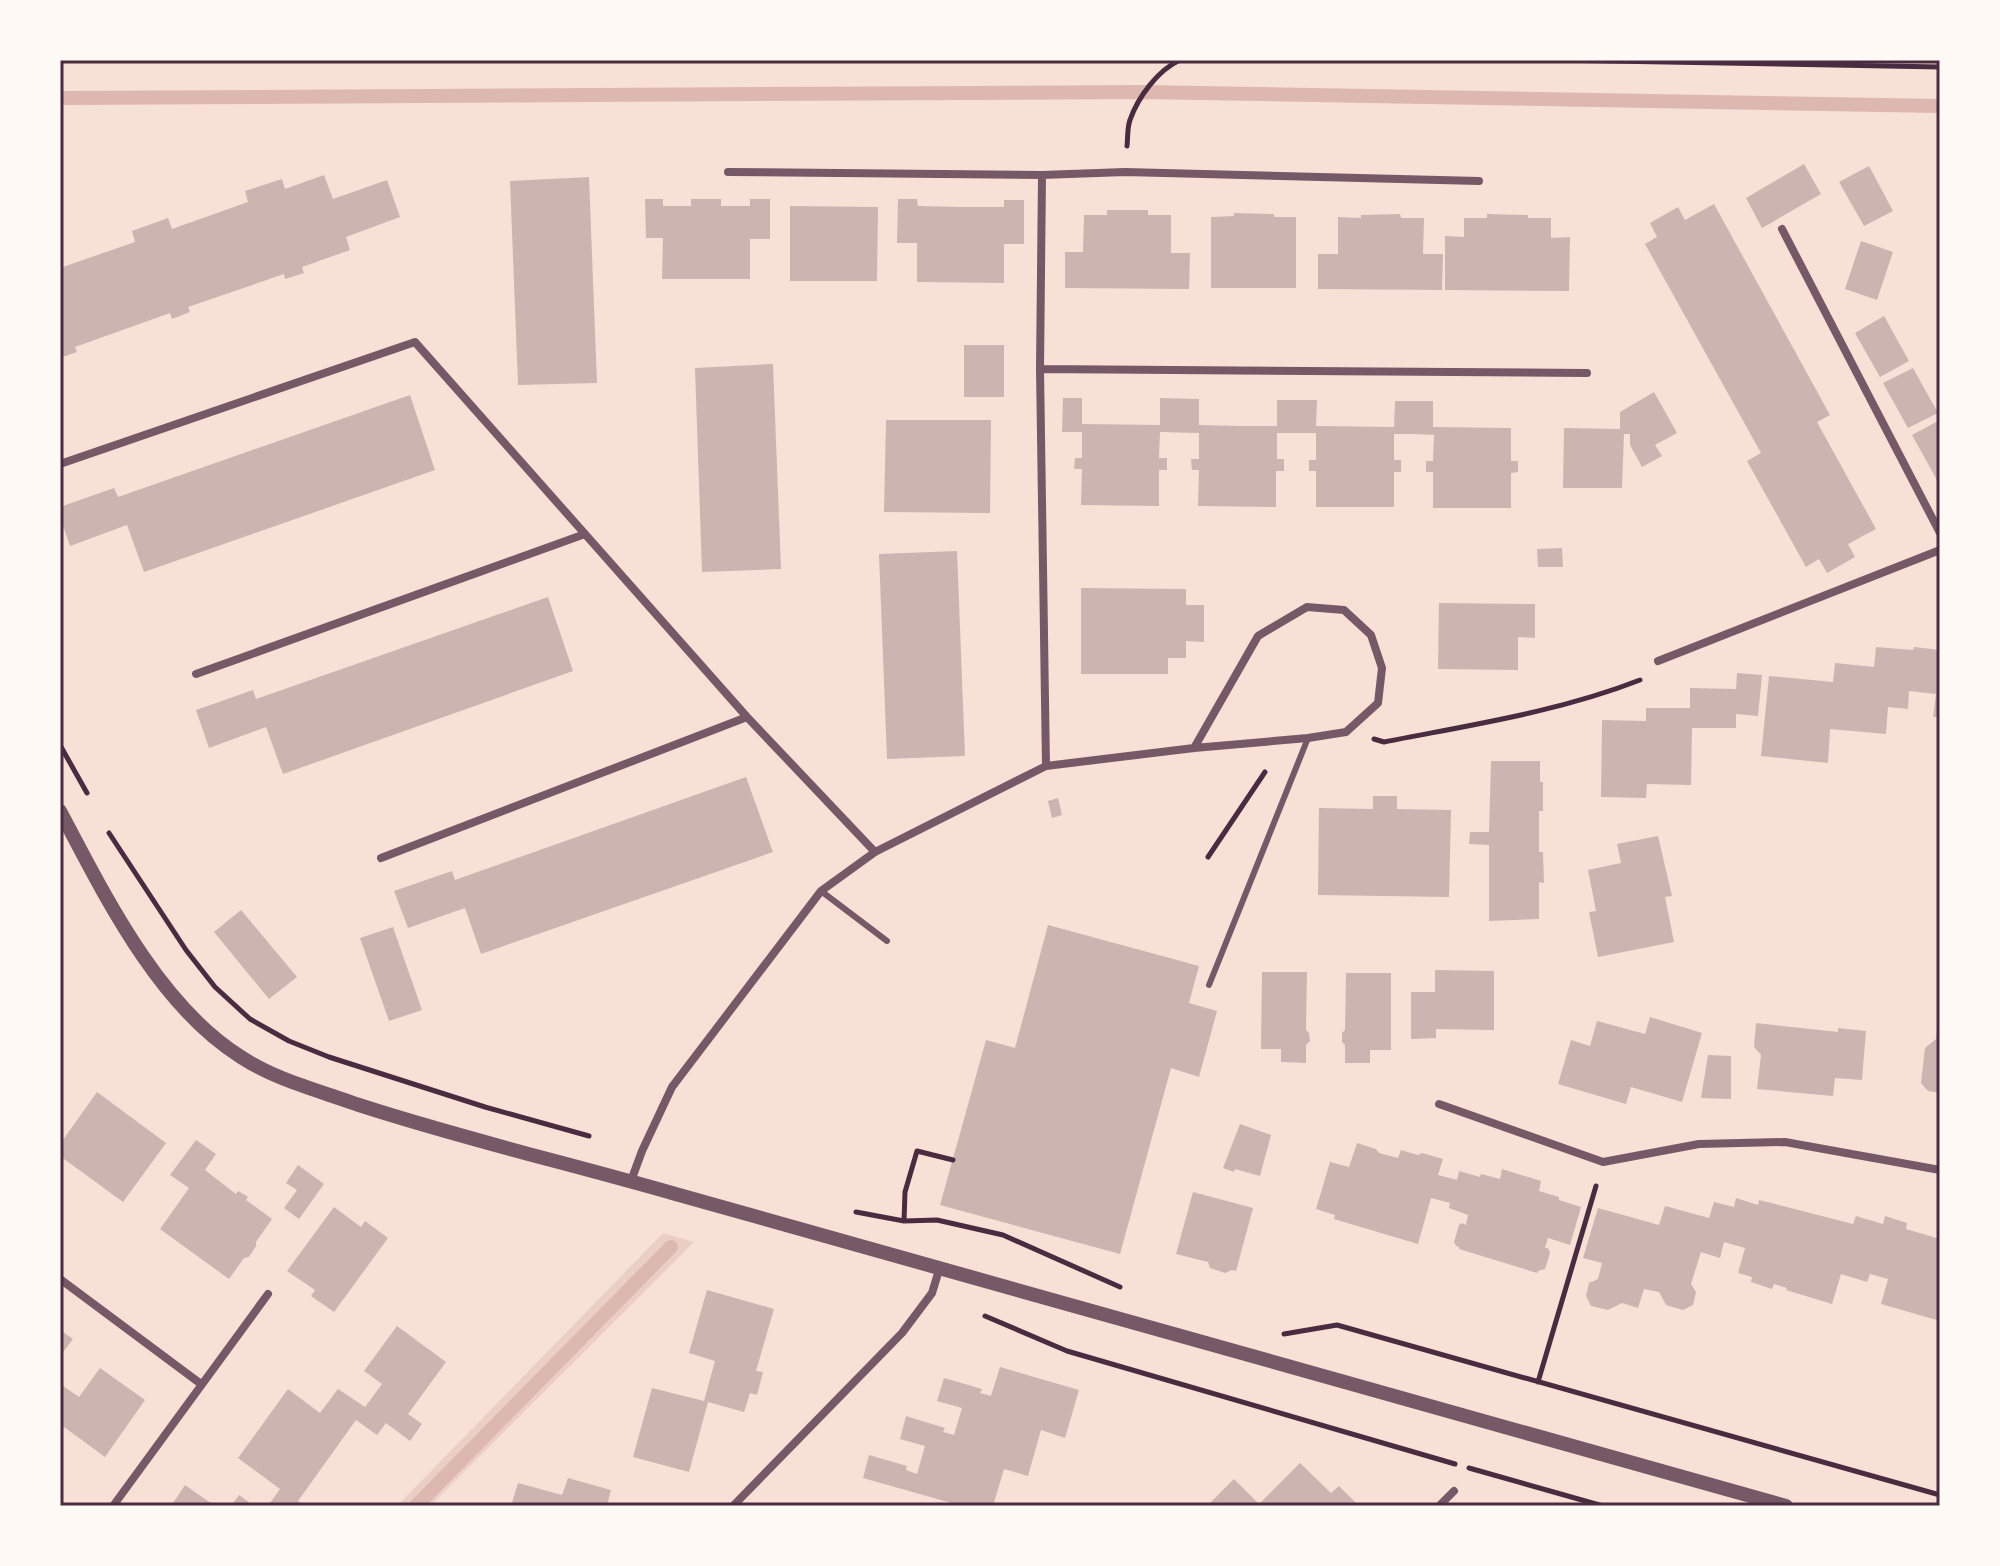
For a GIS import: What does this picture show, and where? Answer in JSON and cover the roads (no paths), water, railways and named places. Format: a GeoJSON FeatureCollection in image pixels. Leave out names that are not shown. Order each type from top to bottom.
{"type":"FeatureCollection","features":[{"type":"Feature","properties":{"kind":"street"},"geometry":{"type":"LineString","coordinates":[[728,172],[1042,175],[1125,172],[1479,181]]}},
{"type":"Feature","properties":{"kind":"street"},"geometry":{"type":"LineString","coordinates":[[1042,175],[1040,369],[1046,766]]}},
{"type":"Feature","properties":{"kind":"street"},"geometry":{"type":"LineString","coordinates":[[1782,229],[1940,533]]}},
{"type":"Feature","properties":{"kind":"street"},"geometry":{"type":"LineString","coordinates":[[60,464],[415,342],[747,717],[875,852]]}},
{"type":"Feature","properties":{"kind":"street"},"geometry":{"type":"LineString","coordinates":[[1040,369],[1587,373]]}},
{"type":"Feature","properties":{"kind":"street"},"geometry":{"type":"LineString","coordinates":[[196,674],[585,534]]}},
{"type":"Feature","properties":{"kind":"street"},"geometry":{"type":"LineString","coordinates":[[1658,661],[1940,550]]}},
{"type":"Feature","properties":{"kind":"street"},"geometry":{"type":"LineString","coordinates":[[631,1181],[672,1087],[821,891],[875,852],[1046,766],[1346,732],[1378,703],[1382,668],[1371,635],[1344,610],[1307,607],[1258,636],[1194,748]]}},
{"type":"Feature","properties":{"kind":"street"},"geometry":{"type":"LineString","coordinates":[[381,858],[747,717]]}},
{"type":"Feature","properties":{"kind":"street"},"geometry":{"type":"LineString","coordinates":[[60,811],[65,836],[179,1004],[204,1030],[239,1056],[276,1077],[412,1122],[1786,1506]]}},
{"type":"Feature","properties":{"kind":"street"},"geometry":{"type":"LineString","coordinates":[[1439,1104],[1603,1162],[1699,1144],[1785,1142],[1940,1170]]}},
{"type":"Feature","properties":{"kind":"street"},"geometry":{"type":"LineString","coordinates":[[733,1506],[902,1333],[932,1293],[939,1270]]}},
{"type":"Feature","properties":{"kind":"street"},"geometry":{"type":"LineString","coordinates":[[60,1279],[201,1384]]}},
{"type":"Feature","properties":{"kind":"street"},"geometry":{"type":"LineString","coordinates":[[113,1506],[268,1294]]}},
{"type":"Feature","properties":{"kind":"street"},"geometry":{"type":"LineString","coordinates":[[1439,1506],[1454,1491]]}},
{"type":"Feature","properties":{"kind":"lane"},"geometry":{"type":"LineString","coordinates":[[1209,985],[1308,738]]}},
{"type":"Feature","properties":{"kind":"lane"},"geometry":{"type":"LineString","coordinates":[[821,891],[887,941]]}},
{"type":"Feature","properties":{"kind":"waterway"},"geometry":{"type":"LineString","coordinates":[[60,98],[1143,92],[1940,106]]}},
{"type":"Feature","properties":{"kind":"waterway"},"geometry":{"type":"LineString","coordinates":[[416,1506],[671,1247]]}}]}
